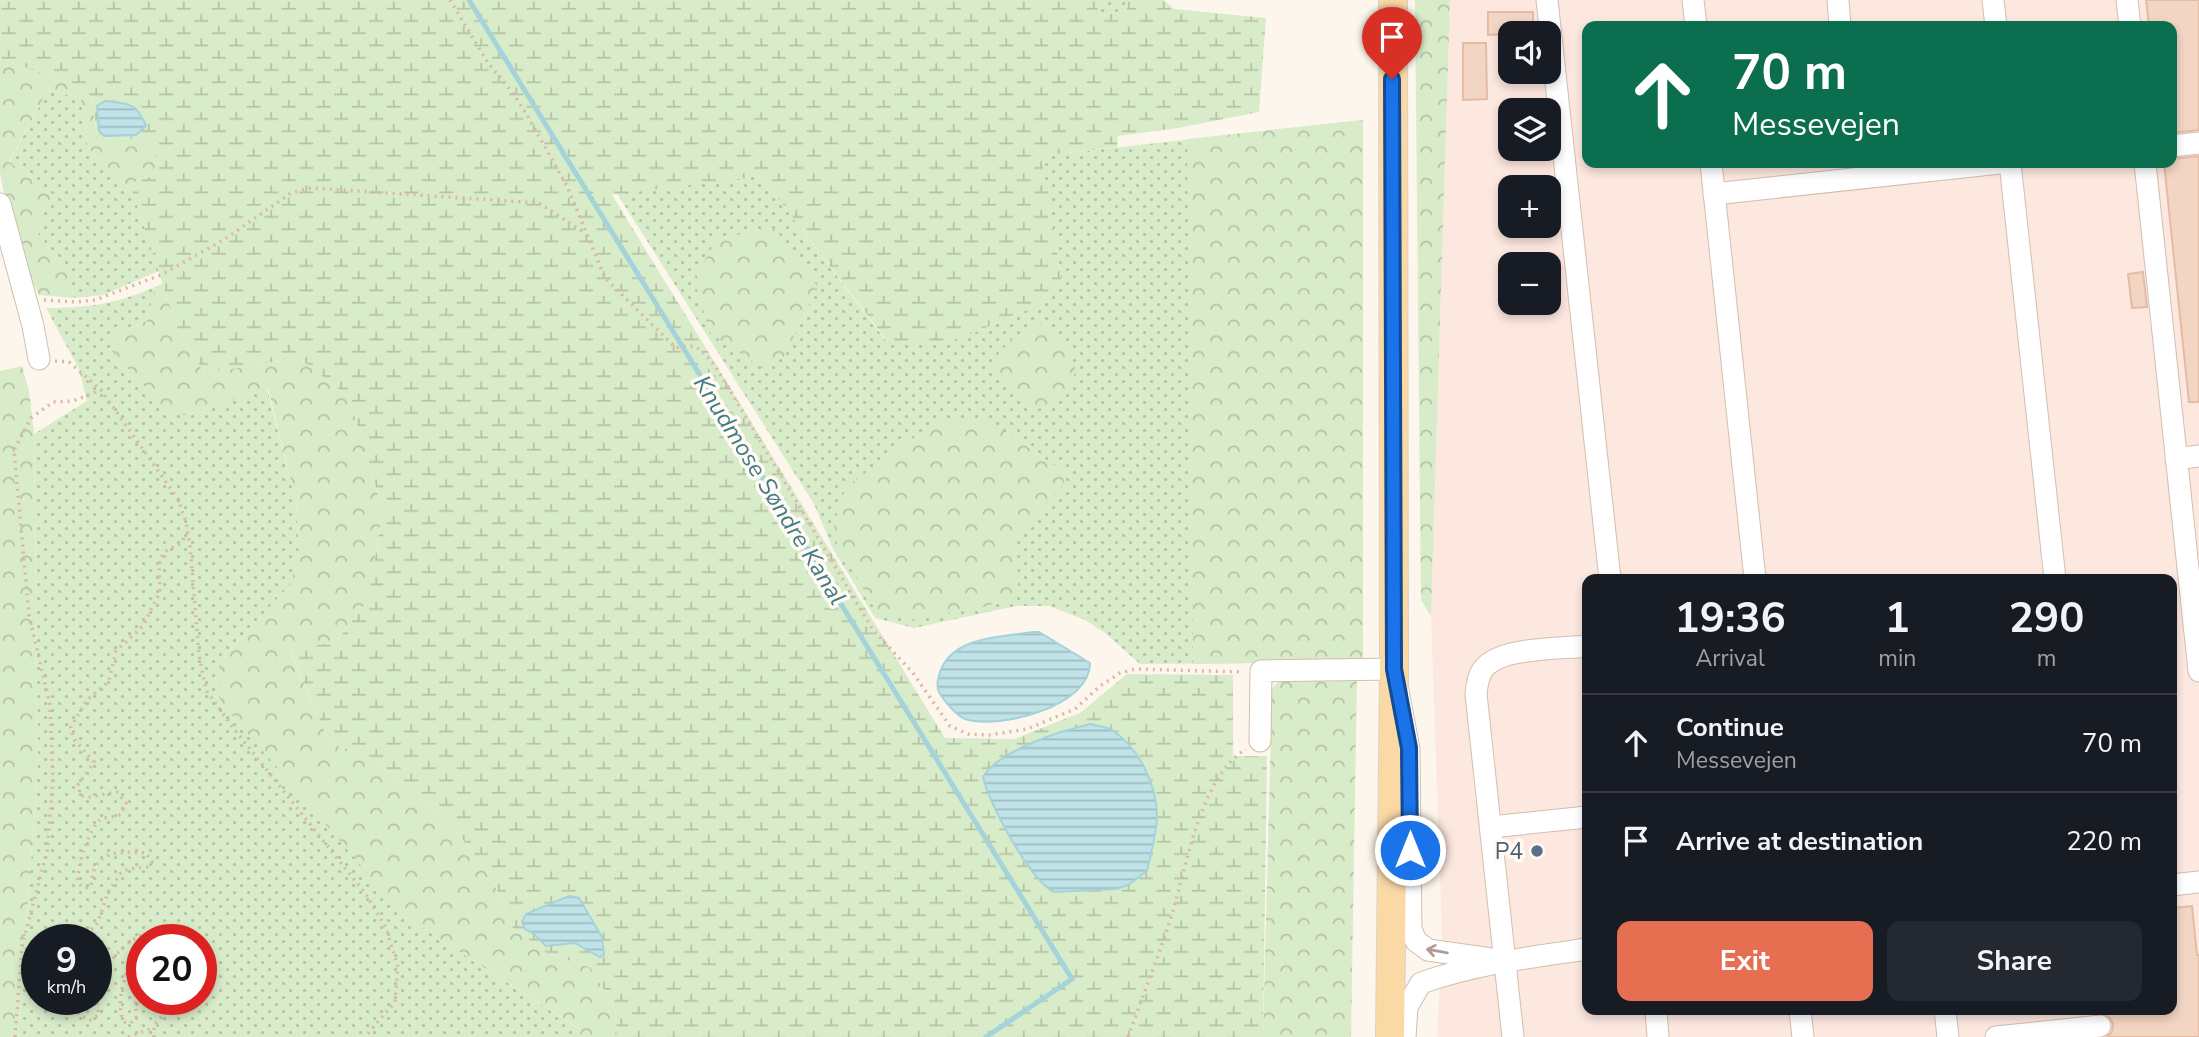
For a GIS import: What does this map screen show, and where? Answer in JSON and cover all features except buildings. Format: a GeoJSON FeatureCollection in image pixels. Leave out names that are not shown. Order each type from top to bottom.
{"type":"FeatureCollection","features":[{"type":"Feature","properties":{"kind":"main road"},"geometry":{"type":"LineString","coordinates":[[1390,1037],[1394,669],[1392,0]]}},
{"type":"Feature","properties":{"kind":"lane"},"geometry":{"type":"LineString","coordinates":[[1547,0],[1608,574]]}},
{"type":"Feature","properties":{"kind":"lane"},"geometry":{"type":"LineString","coordinates":[[1693,0],[1695,21]]}},
{"type":"Feature","properties":{"kind":"lane"},"geometry":{"type":"LineString","coordinates":[[1838,0],[1840,21]]}},
{"type":"Feature","properties":{"kind":"lane"},"geometry":{"type":"LineString","coordinates":[[1993,0],[1995,21]]}},
{"type":"Feature","properties":{"kind":"lane"},"geometry":{"type":"LineString","coordinates":[[2127,0],[2129,21]]}},
{"type":"Feature","properties":{"kind":"lane"},"geometry":{"type":"LineString","coordinates":[[2177,145],[2199,143]]}},
{"type":"Feature","properties":{"kind":"lane"},"geometry":{"type":"LineString","coordinates":[[1711,168],[1754,574]]}},
{"type":"Feature","properties":{"kind":"lane"},"geometry":{"type":"LineString","coordinates":[[1714,194],[1856,171],[1910,168]]}},
{"type":"Feature","properties":{"kind":"lane"},"geometry":{"type":"LineString","coordinates":[[2011,168],[2054,574]]}},
{"type":"Feature","properties":{"kind":"lane"},"geometry":{"type":"LineString","coordinates":[[2146,168],[2199,671]]}},
{"type":"Feature","properties":{"kind":"lane"},"geometry":{"type":"LineString","coordinates":[[0,204],[26,298],[39,359]]}},
{"type":"Feature","properties":{"kind":"lane"},"geometry":{"type":"LineString","coordinates":[[2176,459],[2199,456]]}},
{"type":"Feature","properties":{"kind":"lane"},"geometry":{"type":"LineString","coordinates":[[1513,1037],[1476,694],[1478,679],[1484,668],[1509,654],[1582,647]]}},
{"type":"Feature","properties":{"kind":"lane"},"geometry":{"type":"LineString","coordinates":[[1260,741],[1261,671],[1394,669],[1409,748],[1411,929],[1416,941],[1428,950],[1504,961]]}},
{"type":"Feature","properties":{"kind":"lane"},"geometry":{"type":"LineString","coordinates":[[1491,827],[1582,818]]}},
{"type":"Feature","properties":{"kind":"lane"},"geometry":{"type":"LineString","coordinates":[[2177,884],[2199,882]]}},
{"type":"Feature","properties":{"kind":"lane"},"geometry":{"type":"LineString","coordinates":[[1405,1037],[1407,1007],[1421,983],[1450,973],[1504,961],[1582,950]]}},
{"type":"Feature","properties":{"kind":"lane"},"geometry":{"type":"LineString","coordinates":[[1656,1015],[1658,1037]]}},
{"type":"Feature","properties":{"kind":"lane"},"geometry":{"type":"LineString","coordinates":[[1801,1015],[1803,1037]]}},
{"type":"Feature","properties":{"kind":"lane"},"geometry":{"type":"LineString","coordinates":[[1946,1015],[1948,1037]]}},
{"type":"Feature","properties":{"kind":"lane"},"geometry":{"type":"LineString","coordinates":[[1996,1037],[2100,1026]]}},
{"type":"Feature","properties":{"kind":"path"},"geometry":{"type":"LineString","coordinates":[[450,0],[488,63],[513,93],[567,186],[605,278],[676,348],[688,345],[699,348],[716,367],[873,630],[913,673],[950,726],[968,734],[989,735],[1027,729],[1075,709],[1120,673],[1135,669],[1261,671]]}},
{"type":"Feature","properties":{"kind":"path"},"geometry":{"type":"LineString","coordinates":[[26,298],[75,302],[95,300],[161,275],[225,239],[291,193],[311,188],[539,204],[587,234]]}},
{"type":"Feature","properties":{"kind":"path"},"geometry":{"type":"LineString","coordinates":[[39,359],[69,362],[101,390],[178,499],[188,532],[199,655],[206,690],[234,729],[365,892],[386,928],[398,967],[395,1002],[376,1028],[365,1037]]}},
{"type":"Feature","properties":{"kind":"path"},"geometry":{"type":"LineString","coordinates":[[15,1037],[22,946],[47,852],[53,780],[50,705],[29,615],[14,450],[31,418],[53,402],[73,401],[101,390]]}},
{"type":"Feature","properties":{"kind":"path"},"geometry":{"type":"LineString","coordinates":[[96,924],[108,892],[121,873],[128,869],[147,867],[152,862],[146,853],[121,851],[95,867],[90,887],[84,888],[79,883],[83,853],[96,825],[102,819],[121,814],[126,803],[117,792],[81,796],[79,785],[94,762],[73,738],[71,727],[86,701],[109,681],[116,651],[143,626],[160,592],[161,557],[181,543],[188,532]]}},
{"type":"Feature","properties":{"kind":"path"},"geometry":{"type":"LineString","coordinates":[[1128,1037],[1173,911],[1191,840],[1212,791],[1233,757],[1260,741]]}},
{"type":"Feature","properties":{"kind":"path"},"geometry":{"type":"LineString","coordinates":[[112,962],[126,947]]}},
{"type":"Feature","properties":{"kind":"path"},"geometry":{"type":"LineString","coordinates":[[126,976],[120,1015],[125,1022],[131,1023],[136,1015]]}},
{"type":"Feature","properties":{"kind":"path"},"geometry":{"type":"LineString","coordinates":[[79,1015],[90,1020],[99,1015]]}},
{"type":"Feature","properties":{"kind":"path"},"geometry":{"type":"LineString","coordinates":[[154,1037],[154,1025],[163,1015]]}},
{"type":"Feature","properties":{"kind":"path"},"geometry":{"type":"LineString","coordinates":[[128,1037],[153,1028]]}},
{"type":"Feature","properties":{"kind":"shaded area"},"geometry":{"type":"Polygon","coordinates":[[[1450,0],[2199,0],[2199,1037],[1437,1037],[1442,937],[1431,616],[1450,0]]]}},
{"type":"Feature","properties":{"kind":"green space"},"geometry":{"type":"Polygon","coordinates":[[[0,0],[1096,0],[1099,16],[1127,10],[1128,0],[1164,0],[1174,9],[1266,18],[1259,112],[1178,128],[1118,136],[1117,147],[1041,156],[1062,283],[1032,308],[961,338],[944,342],[888,342],[761,176],[612,195],[945,738],[1014,739],[1080,713],[1127,674],[1233,675],[1233,756],[1267,756],[1263,1037],[617,1037],[615,1007],[590,967],[548,954],[512,927],[495,885],[451,823],[367,755],[338,746],[328,739],[290,650],[336,642],[368,600],[383,511],[349,397],[299,358],[204,373],[176,325],[132,190],[135,182],[150,177],[158,166],[149,139],[97,138],[92,97],[74,84],[0,59],[0,0]],[[1091,724],[1067,729],[997,762],[990,799],[1025,864],[1054,892],[1116,889],[1147,871],[1151,853],[1156,809],[1151,783],[1139,759],[1122,738],[1112,730],[1091,724]],[[579,898],[522,922],[525,929],[546,946],[575,943],[600,957],[604,943],[579,898]]]}},
{"type":"Feature","properties":{"kind":"green space"},"geometry":{"type":"Polygon","coordinates":[[[1096,0],[1128,0],[1128,10],[1098,16],[1096,0]]]}},
{"type":"Feature","properties":{"kind":"green space"},"geometry":{"type":"Polygon","coordinates":[[[1415,0],[1450,0],[1431,616],[1421,600],[1415,0]]]}},
{"type":"Feature","properties":{"kind":"green space"},"geometry":{"type":"Polygon","coordinates":[[[0,59],[74,84],[92,97],[97,138],[149,139],[158,166],[150,177],[135,182],[132,190],[88,148],[81,98],[48,90],[9,162],[54,195],[35,230],[65,267],[74,298],[39,295],[14,244],[0,173],[0,59]]]}},
{"type":"Feature","properties":{"kind":"green space"},"geometry":{"type":"Polygon","coordinates":[[[48,90],[81,98],[88,148],[132,190],[159,271],[103,295],[74,298],[65,267],[35,230],[9,163],[48,90]]]}},
{"type":"Feature","properties":{"kind":"green space"},"geometry":{"type":"Polygon","coordinates":[[[1363,120],[1363,662],[1140,664],[1105,633],[1085,620],[1049,606],[1016,606],[914,628],[875,618],[833,549],[814,504],[616,192],[761,176],[887,342],[944,342],[961,338],[1032,308],[1062,283],[1040,156],[1363,120]]]}},
{"type":"Feature","properties":{"kind":"green space"},"geometry":{"type":"Polygon","coordinates":[[[1363,120],[1363,662],[1193,664],[1187,139],[1363,120]]]}},
{"type":"Feature","properties":{"kind":"green space"},"geometry":{"type":"Polygon","coordinates":[[[775,229],[818,287],[783,358],[762,368],[710,333],[694,280],[717,238],[775,229]]]}},
{"type":"Feature","properties":{"kind":"green space"},"geometry":{"type":"Polygon","coordinates":[[[163,283],[176,325],[204,373],[299,358],[349,397],[383,511],[368,600],[336,642],[290,651],[328,739],[338,746],[367,755],[451,823],[495,885],[512,927],[548,954],[590,967],[615,1007],[617,1037],[578,1037],[580,1029],[404,916],[220,701],[219,662],[290,585],[299,554],[296,502],[268,388],[186,415],[169,413],[112,351],[115,335],[147,321],[155,287],[163,283]]]}},
{"type":"Feature","properties":{"kind":"green space"},"geometry":{"type":"Polygon","coordinates":[[[155,287],[147,321],[115,335],[186,415],[267,388],[296,502],[299,554],[290,585],[219,662],[404,916],[581,1030],[578,1037],[18,1037],[21,996],[21,1015],[112,1015],[112,924],[26,924],[38,766],[34,434],[87,401],[79,369],[46,308],[102,304],[155,287]]]}},
{"type":"Feature","properties":{"kind":"green space"},"geometry":{"type":"Polygon","coordinates":[[[1039,324],[1067,345],[1076,371],[1069,389],[1050,405],[1038,409],[1025,401],[995,372],[994,359],[1013,338],[1039,324]]]}},
{"type":"Feature","properties":{"kind":"green space"},"geometry":{"type":"Polygon","coordinates":[[[22,366],[29,391],[34,434],[38,766],[26,924],[21,924],[18,1037],[0,1037],[0,371],[22,366]]]}},
{"type":"Feature","properties":{"kind":"green space"},"geometry":{"type":"Polygon","coordinates":[[[937,421],[989,421],[1063,471],[1064,484],[1017,534],[1018,591],[1004,602],[916,620],[878,614],[837,544],[834,523],[846,487],[937,421]]]}},
{"type":"Feature","properties":{"kind":"green space"},"geometry":{"type":"Polygon","coordinates":[[[1357,675],[1351,1037],[1263,1037],[1272,688],[1286,676],[1357,675]]]}},
{"type":"Feature","properties":{"kind":"water"},"geometry":{"type":"Polygon","coordinates":[[[105,101],[135,108],[146,126],[136,135],[104,136],[99,131],[97,106],[105,101]]]}},
{"type":"Feature","properties":{"kind":"water"},"geometry":{"type":"Polygon","coordinates":[[[1039,632],[1090,663],[1086,678],[1076,691],[1060,703],[1041,711],[999,721],[980,722],[965,719],[947,704],[939,692],[938,682],[946,660],[955,651],[980,640],[1039,632]]]}},
{"type":"Feature","properties":{"kind":"water"},"geometry":{"type":"Polygon","coordinates":[[[1091,724],[1112,730],[1122,738],[1139,757],[1145,769],[1156,806],[1152,851],[1147,871],[1128,885],[1116,889],[1054,892],[1033,872],[1011,840],[993,805],[983,777],[1016,750],[1064,731],[1091,724]]]}},
{"type":"Feature","properties":{"kind":"water"},"geometry":{"type":"Polygon","coordinates":[[[569,896],[579,898],[602,937],[604,955],[600,957],[575,943],[546,946],[525,929],[522,922],[526,914],[569,896]]]}},
{"type":"Feature","properties":{"kind":"waterway","name":"Knudmose Søndre Kanal"},"geometry":{"type":"LineString","coordinates":[[469,0],[1072,979],[986,1037]]}},
{"type":"Feature","properties":{"kind":"place","name":"P4"},"geometry":{"type":"Point","coordinates":[1537,851]}},
{"type":"Feature","properties":{"kind":"route"},"geometry":{"type":"LineString","coordinates":[[1392,79],[1394,669],[1409,748],[1410,850]]}}]}
